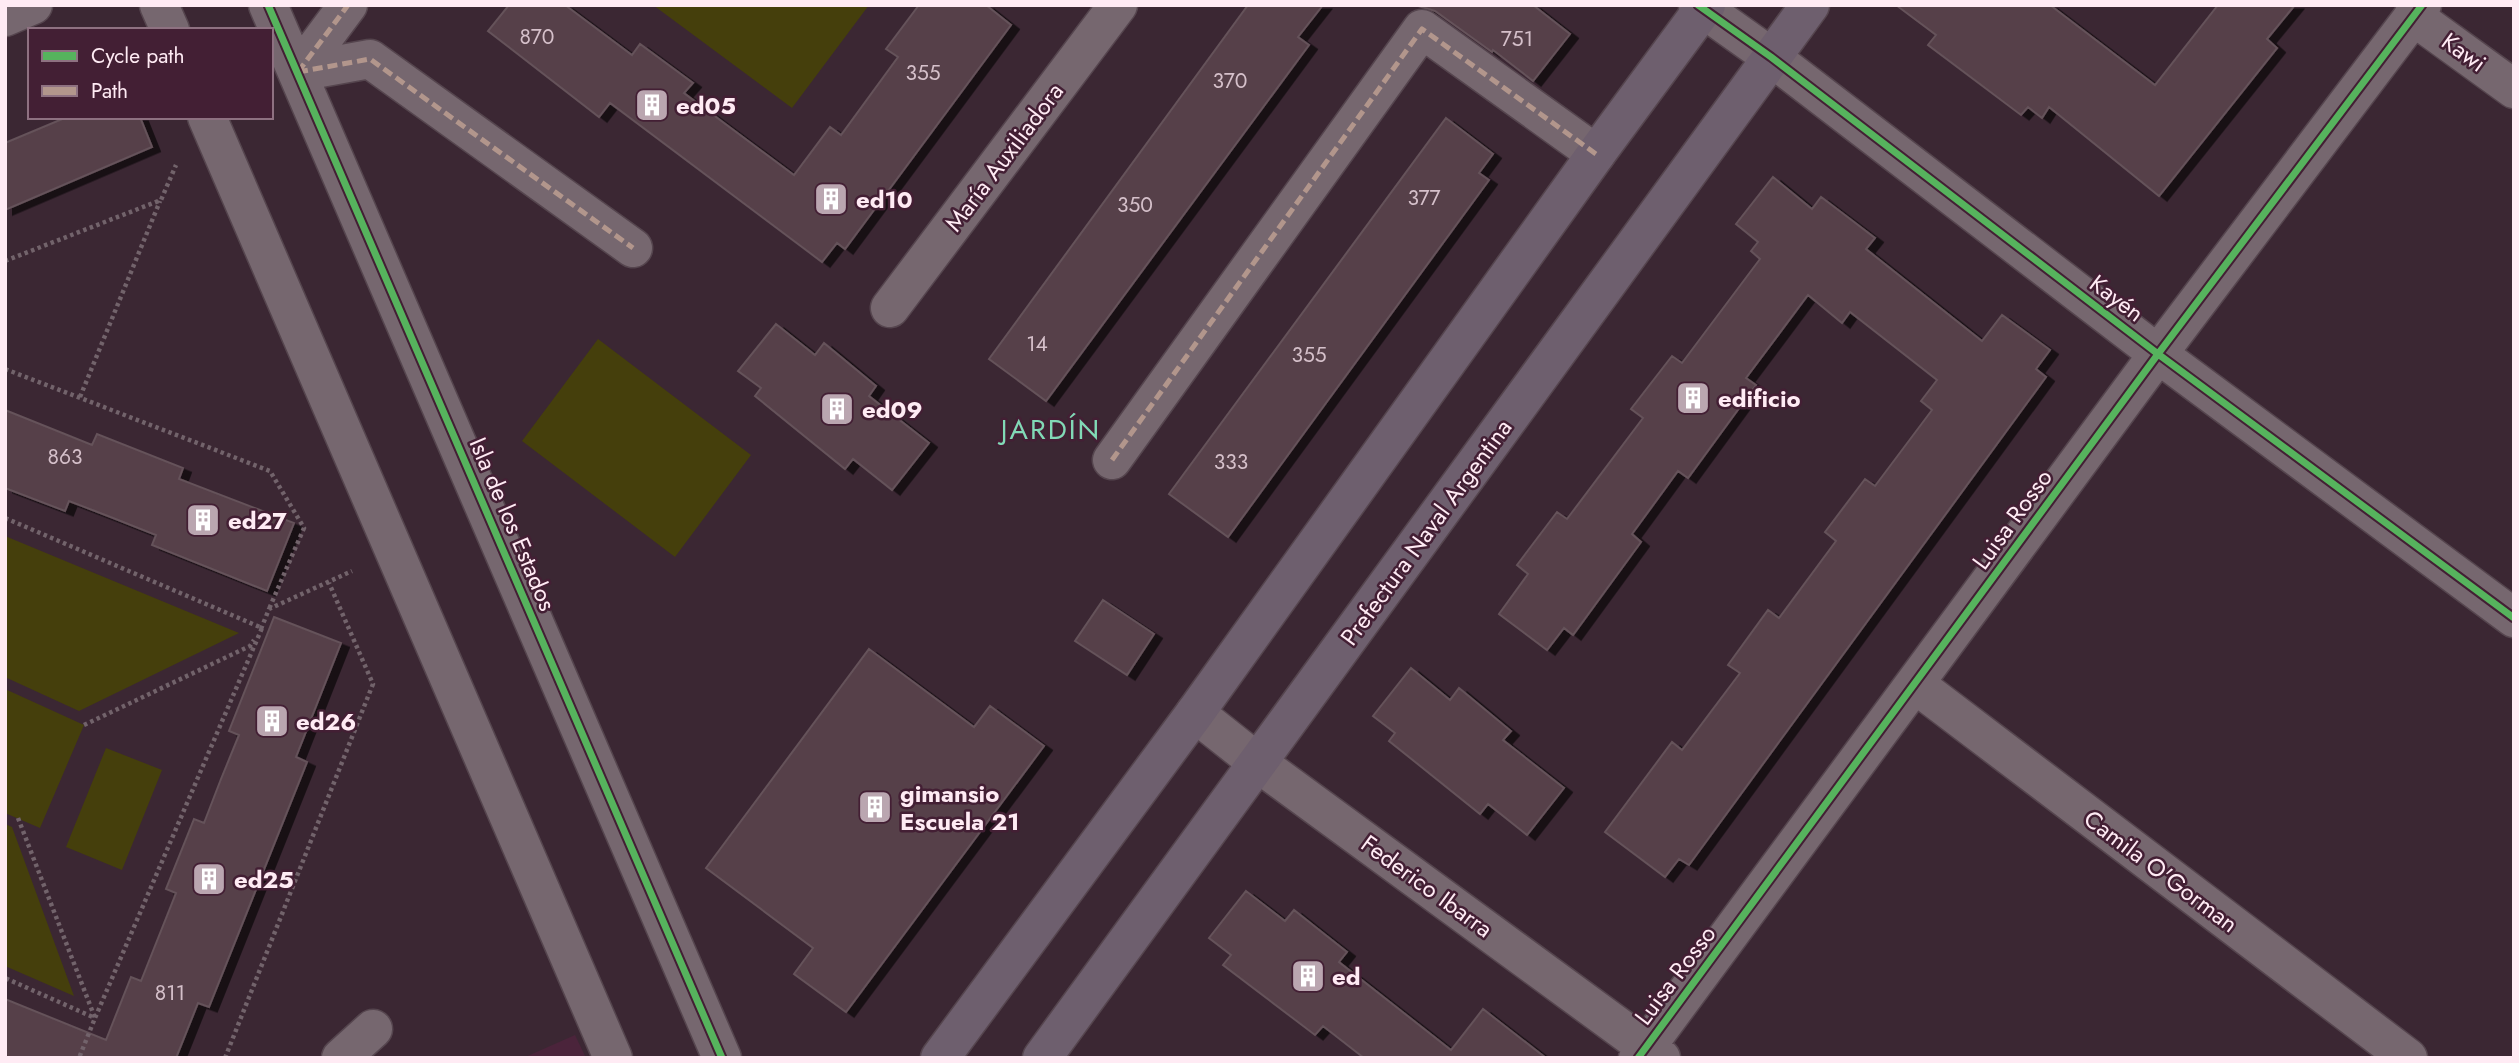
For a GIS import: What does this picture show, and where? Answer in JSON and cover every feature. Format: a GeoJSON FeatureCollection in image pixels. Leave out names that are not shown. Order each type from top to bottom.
{"type":"FeatureCollection","features":[{"type":"Feature","properties":{"kind":"main road","name":"Prefectura Naval Argentina"},"geometry":{"type":"LineString","coordinates":[[1042,1058],[1810,5]]}},
{"type":"Feature","properties":{"kind":"main road"},"geometry":{"type":"LineString","coordinates":[[940,1058],[1195,713],[1703,7]]}},
{"type":"Feature","properties":{"kind":"street"},"geometry":{"type":"LineString","coordinates":[[5,18],[33,5]]}},
{"type":"Feature","properties":{"kind":"street"},"geometry":{"type":"LineString","coordinates":[[159,5],[169,28]]}},
{"type":"Feature","properties":{"kind":"street","name":"Isla de los Estados"},"geometry":{"type":"LineString","coordinates":[[268,5],[722,1058]]}},
{"type":"Feature","properties":{"kind":"street"},"geometry":{"type":"LineString","coordinates":[[298,72],[348,5]]}},
{"type":"Feature","properties":{"kind":"street","name":"María Auxiliadora"},"geometry":{"type":"LineString","coordinates":[[890,308],[1118,5]]}},
{"type":"Feature","properties":{"kind":"street","name":"Kayén"},"geometry":{"type":"LineString","coordinates":[[1703,7],[2158,354],[2514,618]]}},
{"type":"Feature","properties":{"kind":"street","name":"Kawi"},"geometry":{"type":"LineString","coordinates":[[2418,10],[2514,89]]}},
{"type":"Feature","properties":{"kind":"street","name":"Luisa Rosso"},"geometry":{"type":"LineString","coordinates":[[1648,1054],[2158,354],[2418,10]]}},
{"type":"Feature","properties":{"kind":"street"},"geometry":{"type":"LineString","coordinates":[[1112,460],[1422,29],[1596,154]]}},
{"type":"Feature","properties":{"kind":"street"},"geometry":{"type":"LineString","coordinates":[[298,72],[370,60],[633,248]]}},
{"type":"Feature","properties":{"kind":"street"},"geometry":{"type":"LineString","coordinates":[[209,119],[613,1058]]}},
{"type":"Feature","properties":{"kind":"street","name":"Camila O'Gorman"},"geometry":{"type":"LineString","coordinates":[[1915,684],[2408,1058]]}},
{"type":"Feature","properties":{"kind":"street","name":"Federico Ibarra"},"geometry":{"type":"LineString","coordinates":[[1195,713],[1648,1054]]}},
{"type":"Feature","properties":{"kind":"street"},"geometry":{"type":"LineString","coordinates":[[341,1058],[373,1029]]}},
{"type":"Feature","properties":{"kind":"path"},"geometry":{"type":"LineString","coordinates":[[80,398],[182,153]]}},
{"type":"Feature","properties":{"kind":"path"},"geometry":{"type":"LineString","coordinates":[[5,261],[161,201]]}},
{"type":"Feature","properties":{"kind":"path"},"geometry":{"type":"LineString","coordinates":[[5,369],[270,471],[304,528],[79,1058]]}},
{"type":"Feature","properties":{"kind":"path"},"geometry":{"type":"LineString","coordinates":[[5,518],[262,628]]}},
{"type":"Feature","properties":{"kind":"path"},"geometry":{"type":"LineString","coordinates":[[270,609],[329,583],[393,548]]}},
{"type":"Feature","properties":{"kind":"path"},"geometry":{"type":"LineString","coordinates":[[225,1058],[373,684],[329,583]]}},
{"type":"Feature","properties":{"kind":"path"},"geometry":{"type":"LineString","coordinates":[[84,725],[250,646],[262,628]]}},
{"type":"Feature","properties":{"kind":"path"},"geometry":{"type":"LineString","coordinates":[[18,818],[96,1018]]}},
{"type":"Feature","properties":{"kind":"path"},"geometry":{"type":"LineString","coordinates":[[5,978],[96,1018]]}},
{"type":"Feature","properties":{"kind":"shaded area"},"geometry":{"type":"Polygon","coordinates":[[[653,5],[869,5],[792,108],[653,5]]]}},
{"type":"Feature","properties":{"kind":"shaded area"},"geometry":{"type":"Polygon","coordinates":[[[598,339],[751,455],[675,557],[522,441],[598,339]]]}},
{"type":"Feature","properties":{"kind":"shaded area"},"geometry":{"type":"Polygon","coordinates":[[[5,536],[239,633],[79,711],[7,678],[5,536]]]}},
{"type":"Feature","properties":{"kind":"shaded area"},"geometry":{"type":"Polygon","coordinates":[[[5,689],[84,725],[40,828],[5,813],[5,689]]]}},
{"type":"Feature","properties":{"kind":"shaded area"},"geometry":{"type":"Polygon","coordinates":[[[106,748],[162,770],[122,870],[66,847],[106,748]]]}},
{"type":"Feature","properties":{"kind":"shaded area"},"geometry":{"type":"Polygon","coordinates":[[[5,824],[12,827],[74,996],[5,966],[5,824]]]}},
{"type":"Feature","properties":{"kind":"shaded area"},"geometry":{"type":"Polygon","coordinates":[[[575,1035],[586,1058],[523,1058],[575,1035]]]}},
{"type":"Feature","properties":{"kind":"building"},"geometry":{"type":"Polygon","coordinates":[[[509,5],[565,5],[632,55],[640,44],[693,83],[684,93],[794,175],[830,127],[841,135],[898,57],[886,49],[919,5],[986,5],[1011,25],[845,249],[837,243],[822,262],[610,103],[599,117],[488,31],[509,5]]]}},
{"type":"Feature","properties":{"kind":"building"},"geometry":{"type":"Polygon","coordinates":[[[1248,5],[1323,5],[1298,37],[1309,45],[1046,401],[989,359],[1248,5]]]}},
{"type":"Feature","properties":{"kind":"building"},"geometry":{"type":"Polygon","coordinates":[[[1415,5],[1533,5],[1570,34],[1533,81],[1435,11],[1415,5]]]}},
{"type":"Feature","properties":{"kind":"building"},"geometry":{"type":"Polygon","coordinates":[[[1896,5],[2050,5],[2155,85],[2218,5],[2295,5],[2267,39],[2277,48],[2159,196],[2049,107],[2042,118],[2028,107],[2021,115],[1928,45],[1936,35],[1896,5]]]}},
{"type":"Feature","properties":{"kind":"building"},"geometry":{"type":"Polygon","coordinates":[[[1446,118],[1493,154],[1479,173],[1489,180],[1228,537],[1169,494],[1446,118]]]}},
{"type":"Feature","properties":{"kind":"building"},"geometry":{"type":"Polygon","coordinates":[[[62,119],[141,119],[152,147],[5,210],[5,143],[62,119]]]}},
{"type":"Feature","properties":{"kind":"building"},"geometry":{"type":"Polygon","coordinates":[[[1773,177],[1812,209],[1821,197],[1875,238],[1866,249],[1982,341],[2002,315],[2050,350],[2036,369],[2046,377],[1689,865],[1679,859],[1665,877],[1605,832],[1672,742],[1682,750],[1740,673],[1728,665],[1768,610],[1779,618],[1836,541],[1825,532],[1865,479],[1875,486],[1932,410],[1921,401],[1937,380],[1850,312],[1842,323],[1808,295],[1746,378],[1756,385],[1688,478],[1678,471],[1632,534],[1641,542],[1573,635],[1564,628],[1547,650],[1499,614],[1528,574],[1517,565],[1557,512],[1567,519],[1643,418],[1631,409],[1672,356],[1682,363],[1760,259],[1751,251],[1758,242],[1736,224],[1773,177]]]}},
{"type":"Feature","properties":{"kind":"building","name":"ed09"},"geometry":{"type":"Polygon","coordinates":[[[776,324],[815,355],[824,343],[876,386],[869,396],[929,443],[892,490],[853,459],[845,469],[755,396],[761,388],[738,371],[776,324]]]}},
{"type":"Feature","properties":{"kind":"building"},"geometry":{"type":"Polygon","coordinates":[[[5,410],[92,445],[97,434],[183,468],[179,479],[294,523],[267,591],[152,545],[156,535],[113,518],[69,501],[65,511],[5,488],[5,410]]]}},
{"type":"Feature","properties":{"kind":"building"},"geometry":{"type":"Polygon","coordinates":[[[1103,600],[1154,634],[1127,675],[1075,641],[1103,600]]]}},
{"type":"Feature","properties":{"kind":"building"},"geometry":{"type":"Polygon","coordinates":[[[274,617],[341,643],[296,757],[307,762],[209,1007],[198,1003],[176,1058],[5,1058],[5,999],[106,1040],[131,977],[141,981],[176,893],[166,889],[194,819],[204,823],[239,735],[229,731],[274,617]]]}},
{"type":"Feature","properties":{"kind":"building","name":"gimansio Escuela 21"},"geometry":{"type":"Polygon","coordinates":[[[869,649],[974,727],[990,706],[1044,746],[846,1012],[794,974],[813,948],[706,868],[869,649]]]}},
{"type":"Feature","properties":{"kind":"building"},"geometry":{"type":"Polygon","coordinates":[[[1411,668],[1450,700],[1459,688],[1511,731],[1503,740],[1564,788],[1527,835],[1488,804],[1480,814],[1389,741],[1395,733],[1373,716],[1411,668]]]}},
{"type":"Feature","properties":{"kind":"building","name":"ed"},"geometry":{"type":"Polygon","coordinates":[[[1246,891],[1285,921],[1294,910],[1347,952],[1339,962],[1451,1050],[1483,1009],[1546,1058],[1364,1058],[1323,1026],[1315,1035],[1223,965],[1231,955],[1209,938],[1246,891]]]}},
{"type":"Feature","properties":{"kind":"marked path"},"geometry":{"type":"LineString","coordinates":[[298,72],[348,5]]}},
{"type":"Feature","properties":{"kind":"marked path"},"geometry":{"type":"LineString","coordinates":[[1112,460],[1422,29],[1596,154]]}},
{"type":"Feature","properties":{"kind":"marked path"},"geometry":{"type":"LineString","coordinates":[[298,72],[370,59],[633,248]]}},
{"type":"Feature","properties":{"kind":"cycle path"},"geometry":{"type":"LineString","coordinates":[[268,5],[722,1058]]}},
{"type":"Feature","properties":{"kind":"cycle path"},"geometry":{"type":"LineString","coordinates":[[1698,5],[1771,57],[2158,354],[2514,618]]}},
{"type":"Feature","properties":{"kind":"cycle path"},"geometry":{"type":"LineString","coordinates":[[1638,1058],[2158,354],[2422,5]]}},
{"type":"Feature","properties":{"kind":"place","name":"ed05"},"geometry":{"type":"Point","coordinates":[652,105]}},
{"type":"Feature","properties":{"kind":"place","name":"ed10"},"geometry":{"type":"Point","coordinates":[831,199]}},
{"type":"Feature","properties":{"kind":"place","name":"edificio"},"geometry":{"type":"Point","coordinates":[1693,398]}},
{"type":"Feature","properties":{"kind":"place","name":"ed09"},"geometry":{"type":"Point","coordinates":[837,409]}},
{"type":"Feature","properties":{"kind":"place","name":"ed27"},"geometry":{"type":"Point","coordinates":[203,520]}},
{"type":"Feature","properties":{"kind":"place","name":"ed26"},"geometry":{"type":"Point","coordinates":[272,721]}},
{"type":"Feature","properties":{"kind":"place","name":"gimansio Escuela 21"},"geometry":{"type":"Point","coordinates":[875,807]}},
{"type":"Feature","properties":{"kind":"place","name":"ed25"},"geometry":{"type":"Point","coordinates":[209,879]}},
{"type":"Feature","properties":{"kind":"place","name":"ed"},"geometry":{"type":"Point","coordinates":[1308,976]}},
{"type":"Feature","properties":{"kind":"district","name":"JARDÍN"},"geometry":{"type":"Point","coordinates":[1051,429]}}]}
